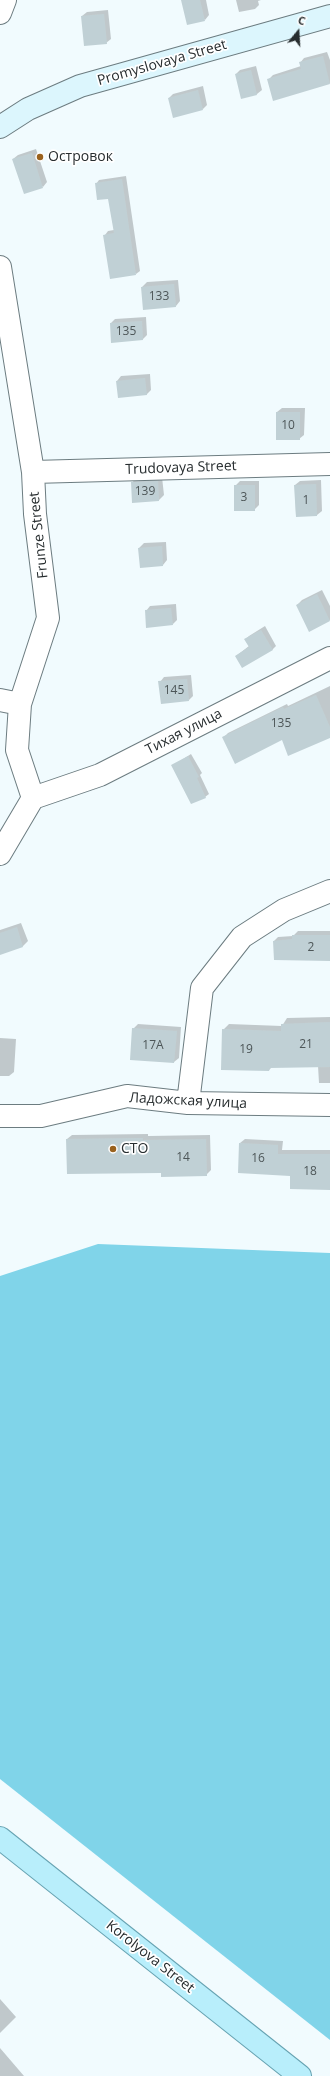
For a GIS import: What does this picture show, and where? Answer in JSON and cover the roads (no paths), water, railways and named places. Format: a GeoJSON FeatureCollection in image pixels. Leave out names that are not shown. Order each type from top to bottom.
{"type":"FeatureCollection","features":[{"type":"Feature","properties":{"kind":"main road","name":"Korolyova Street"},"geometry":{"type":"LineString","coordinates":[[0,1838],[300,2076]]}},
{"type":"Feature","properties":{"kind":"street"},"geometry":{"type":"LineString","coordinates":[[0,13],[5,0]]}},
{"type":"Feature","properties":{"kind":"street","name":"Promyslovaya Street"},"geometry":{"type":"LineString","coordinates":[[0,127],[28,109],[80,86],[330,16]]}},
{"type":"Feature","properties":{"kind":"street","name":"Frunze Street"},"geometry":{"type":"LineString","coordinates":[[0,268],[32,472],[35,514],[48,618],[10,702],[17,750],[33,798]]}},
{"type":"Feature","properties":{"kind":"street","name":"Trudovaya Street"},"geometry":{"type":"LineString","coordinates":[[32,472],[330,464]]}},
{"type":"Feature","properties":{"kind":"street","name":"Тихая улица"},"geometry":{"type":"LineString","coordinates":[[33,798],[100,775],[330,658]]}},
{"type":"Feature","properties":{"kind":"street"},"geometry":{"type":"LineString","coordinates":[[0,854],[33,798]]}},
{"type":"Feature","properties":{"kind":"street"},"geometry":{"type":"LineString","coordinates":[[188,1103],[202,988],[242,936],[284,910],[330,891]]}},
{"type":"Feature","properties":{"kind":"street","name":"Ладожская улица"},"geometry":{"type":"LineString","coordinates":[[0,1116],[41,1116],[127,1096],[188,1103],[330,1104]]}},
{"type":"Feature","properties":{"kind":"place","name":"Островок"},"geometry":{"type":"Point","coordinates":[40,157]}},
{"type":"Feature","properties":{"kind":"place","name":"СТО"},"geometry":{"type":"Point","coordinates":[113,1149]}}]}
